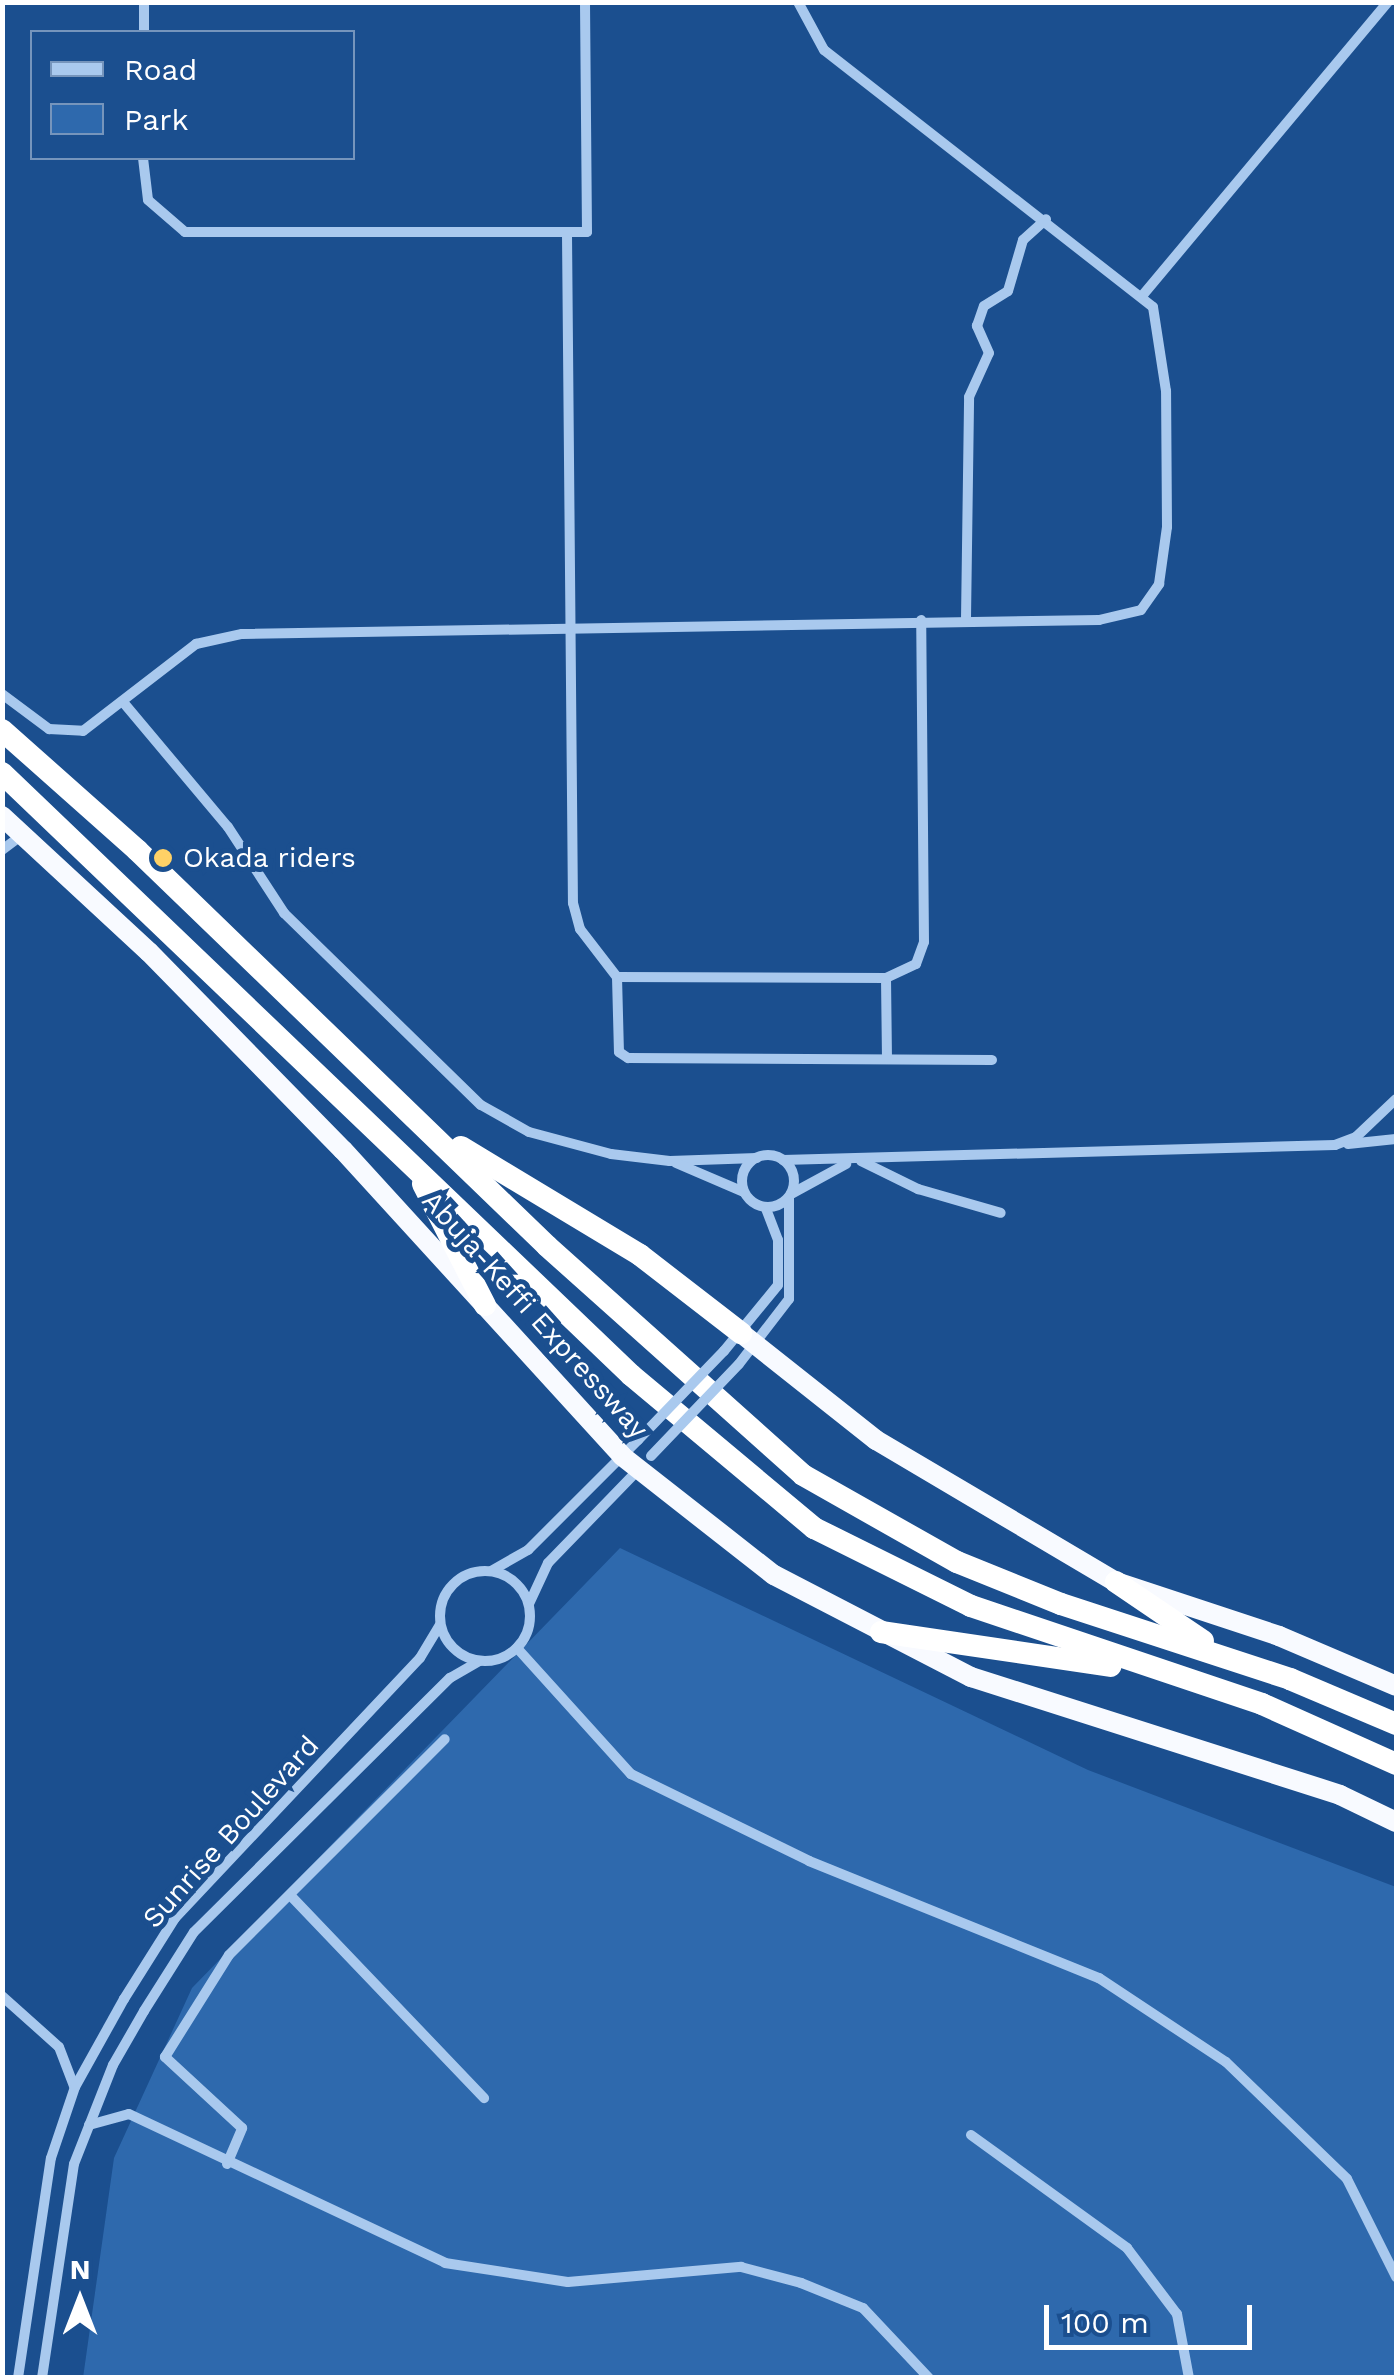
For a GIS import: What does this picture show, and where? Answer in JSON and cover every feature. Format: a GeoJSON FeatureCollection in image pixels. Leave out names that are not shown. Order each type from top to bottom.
{"type":"FeatureCollection","features":[{"type":"Feature","properties":{"kind":"highway","name":"Abuja-Keffi Expressway"},"geometry":{"type":"LineString","coordinates":[[2,730],[428,1126],[561,1260],[803,1476],[958,1562],[1061,1604],[1222,1655],[1396,1724]]}},
{"type":"Feature","properties":{"kind":"highway","name":"Abuja-Keffi Expressway"},"geometry":{"type":"LineString","coordinates":[[2,774],[632,1375],[814,1528],[970,1606],[1311,1723],[1396,1764]]}},
{"type":"Feature","properties":{"kind":"highway","name":"Abuja-Keffi Expressway"},"geometry":{"type":"LineString","coordinates":[[2,816],[329,1136],[485,1305],[637,1461],[774,1576],[971,1677],[1310,1785],[1396,1822]]}},
{"type":"Feature","properties":{"kind":"highway"},"geometry":{"type":"LineString","coordinates":[[428,1126],[640,1254],[876,1440],[1116,1582],[1222,1655]]}},
{"type":"Feature","properties":{"kind":"highway"},"geometry":{"type":"LineString","coordinates":[[414,1168],[485,1305]]}},
{"type":"Feature","properties":{"kind":"highway"},"geometry":{"type":"LineString","coordinates":[[1116,1582],[1279,1636],[1396,1686]]}},
{"type":"Feature","properties":{"kind":"highway"},"geometry":{"type":"LineString","coordinates":[[881,1632],[1171,1676]]}},
{"type":"Feature","properties":{"kind":"street"},"geometry":{"type":"LineString","coordinates":[[144,2],[144,30]]}},
{"type":"Feature","properties":{"kind":"street"},"geometry":{"type":"LineString","coordinates":[[144,160],[148,200],[185,232],[587,232],[585,2]]}},
{"type":"Feature","properties":{"kind":"street"},"geometry":{"type":"LineString","coordinates":[[2,694],[38,724],[67,732],[83,731],[171,660],[221,637],[571,625],[1132,614],[1159,584],[1167,527],[1166,391],[1161,329],[1142,296],[824,50],[798,2]]}},
{"type":"Feature","properties":{"kind":"street"},"geometry":{"type":"LineString","coordinates":[[1142,296],[1388,2]]}},
{"type":"Feature","properties":{"kind":"street"},"geometry":{"type":"LineString","coordinates":[[966,619],[969,398],[990,353],[978,326],[984,306],[1008,291],[1022,240],[1046,220]]}},
{"type":"Feature","properties":{"kind":"street"},"geometry":{"type":"LineString","coordinates":[[567,234],[573,903],[580,929],[616,977],[616,1040],[628,1058],[992,1060]]}},
{"type":"Feature","properties":{"kind":"street"},"geometry":{"type":"LineString","coordinates":[[616,977],[886,978],[912,968],[924,942],[921,620]]}},
{"type":"Feature","properties":{"kind":"street"},"geometry":{"type":"LineString","coordinates":[[123,702],[228,828],[284,913],[481,1105],[549,1139],[670,1161],[856,1161],[1335,1146],[1396,1140]]}},
{"type":"Feature","properties":{"kind":"street"},"geometry":{"type":"LineString","coordinates":[[2,850],[24,834]]}},
{"type":"Feature","properties":{"kind":"street"},"geometry":{"type":"LineString","coordinates":[[886,978],[887,1057]]}},
{"type":"Feature","properties":{"kind":"street"},"geometry":{"type":"LineString","coordinates":[[1335,1146],[1356,1138],[1396,1098]]}},
{"type":"Feature","properties":{"kind":"street"},"geometry":{"type":"LineString","coordinates":[[744,1192],[744,1172],[757,1158]]}},
{"type":"Feature","properties":{"kind":"street"},"geometry":{"type":"LineString","coordinates":[[670,1161],[744,1192],[766,1208],[778,1240],[778,1286],[749,1339],[738,1364],[637,1461],[528,1550],[491,1571],[451,1585],[440,1625],[454,1650],[479,1661],[517,1648],[529,1628],[529,1604],[548,1563],[637,1461],[638,1440],[724,1351],[749,1339],[792,1289],[790,1196],[794,1179],[783,1160]]}},
{"type":"Feature","properties":{"kind":"street"},"geometry":{"type":"LineString","coordinates":[[766,1208],[856,1161]]}},
{"type":"Feature","properties":{"kind":"street"},"geometry":{"type":"LineString","coordinates":[[856,1161],[918,1189],[1001,1213]]}},
{"type":"Feature","properties":{"kind":"street"},"geometry":{"type":"LineString","coordinates":[[491,1571],[515,1582],[529,1604]]}},
{"type":"Feature","properties":{"kind":"street","name":"Sunrise Boulevard"},"geometry":{"type":"LineString","coordinates":[[18,2378],[50,2158],[75,2087],[176,1918],[420,1658],[440,1625]]}},
{"type":"Feature","properties":{"kind":"street"},"geometry":{"type":"LineString","coordinates":[[517,1648],[631,1774],[810,1862],[1099,1978],[1226,2062],[1347,2179],[1396,2277]]}},
{"type":"Feature","properties":{"kind":"street","name":"Sunrise Boulevard"},"geometry":{"type":"LineString","coordinates":[[42,2378],[74,2164],[113,2065],[194,1932],[450,1678],[479,1661]]}},
{"type":"Feature","properties":{"kind":"street"},"geometry":{"type":"LineString","coordinates":[[227,2164],[242,2128],[164,2057],[229,1955],[445,1739]]}},
{"type":"Feature","properties":{"kind":"street"},"geometry":{"type":"LineString","coordinates":[[290,1894],[484,2098]]}},
{"type":"Feature","properties":{"kind":"street"},"geometry":{"type":"LineString","coordinates":[[2,1996],[60,2047],[75,2087]]}},
{"type":"Feature","properties":{"kind":"street"},"geometry":{"type":"LineString","coordinates":[[89,2125],[129,2114],[227,2164],[444,2263],[568,2282],[741,2267],[800,2283],[863,2308],[929,2378]]}},
{"type":"Feature","properties":{"kind":"street"},"geometry":{"type":"LineString","coordinates":[[970,2135],[1127,2248],[1176,2314],[1189,2378]]}},
{"type":"Feature","properties":{"kind":"green space"},"geometry":{"type":"Polygon","coordinates":[[[620,1548],[1088,1770],[1396,1887],[1396,2377],[83,2378],[114,2158],[192,1988],[620,1548]]]}},
{"type":"Feature","properties":{"kind":"place","name":"Okada riders"},"geometry":{"type":"Point","coordinates":[163,858]}}]}
